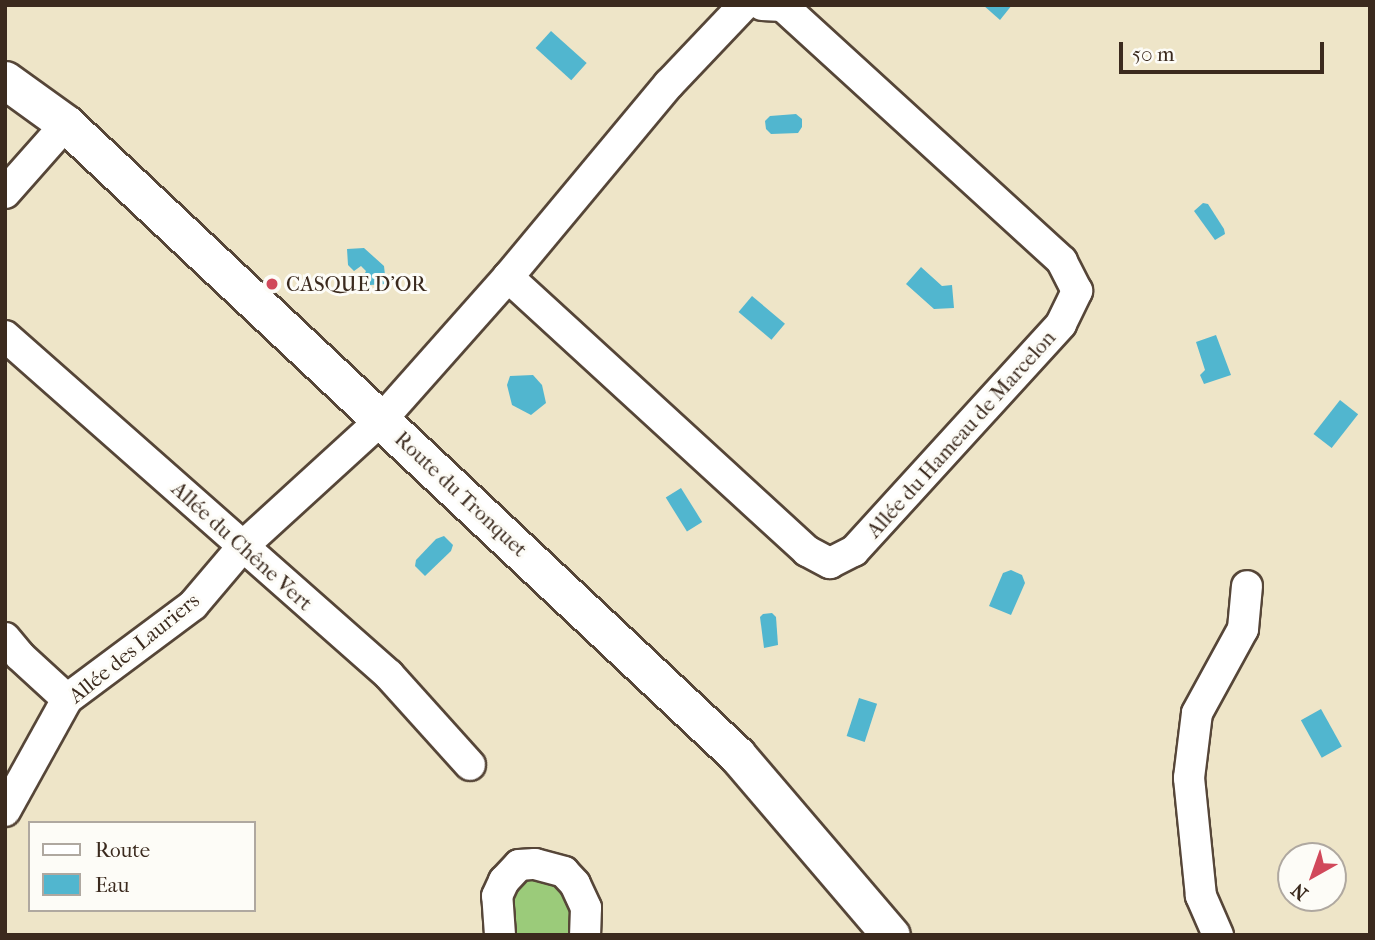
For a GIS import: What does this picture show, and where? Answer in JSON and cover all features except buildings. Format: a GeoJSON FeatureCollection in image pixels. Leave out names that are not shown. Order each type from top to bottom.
{"type":"FeatureCollection","features":[{"type":"Feature","properties":{"kind":"street"},"geometry":{"type":"LineString","coordinates":[[382,419],[508,277],[669,84],[744,5]]}},
{"type":"Feature","properties":{"kind":"street","name":"Allée du Hameau de Marcelon"},"geometry":{"type":"LineString","coordinates":[[508,277],[807,551],[830,564],[854,551],[1061,324],[1077,291],[1062,261],[783,6],[762,5]]}},
{"type":"Feature","properties":{"kind":"street","name":"Route du Tronquet"},"geometry":{"type":"LineString","coordinates":[[5,80],[66,124],[737,755],[891,935]]}},
{"type":"Feature","properties":{"kind":"street"},"geometry":{"type":"LineString","coordinates":[[5,193],[66,124]]}},
{"type":"Feature","properties":{"kind":"street","name":"Allée du Chêne Vert"},"geometry":{"type":"LineString","coordinates":[[5,336],[388,675],[470,765]]}},
{"type":"Feature","properties":{"kind":"street","name":"Allée des Lauriers"},"geometry":{"type":"LineString","coordinates":[[5,811],[67,699],[193,605],[243,546],[382,419]]}},
{"type":"Feature","properties":{"kind":"street"},"geometry":{"type":"LineString","coordinates":[[1218,935],[1201,896],[1189,778],[1197,713],[1243,629],[1247,586]]}},
{"type":"Feature","properties":{"kind":"street"},"geometry":{"type":"LineString","coordinates":[[5,638],[20,656],[67,699]]}},
{"type":"Feature","properties":{"kind":"street"},"geometry":{"type":"LineString","coordinates":[[500,935],[497,896],[504,881],[519,866],[535,864],[564,872],[575,884],[586,908],[585,935]]}},
{"type":"Feature","properties":{"kind":"green space"},"geometry":{"type":"Polygon","coordinates":[[[527,877],[551,877],[570,897],[575,935],[512,935],[507,900],[527,877]]]}},
{"type":"Feature","properties":{"kind":"water"},"geometry":{"type":"Polygon","coordinates":[[[983,5],[1012,5],[1000,20],[983,5]]]}},
{"type":"Feature","properties":{"kind":"water"},"geometry":{"type":"Polygon","coordinates":[[[551,31],[587,63],[571,80],[536,48],[551,31]]]}},
{"type":"Feature","properties":{"kind":"water"},"geometry":{"type":"Polygon","coordinates":[[[796,114],[802,119],[802,127],[798,133],[771,134],[766,129],[765,121],[770,116],[796,114]]]}},
{"type":"Feature","properties":{"kind":"water"},"geometry":{"type":"Polygon","coordinates":[[[1203,203],[1208,204],[1224,229],[1225,234],[1215,240],[1194,211],[1203,203]]]}},
{"type":"Feature","properties":{"kind":"water"},"geometry":{"type":"Polygon","coordinates":[[[364,248],[384,266],[386,284],[370,285],[362,279],[366,271],[361,266],[354,271],[348,265],[347,249],[364,248]]]}},
{"type":"Feature","properties":{"kind":"water"},"geometry":{"type":"Polygon","coordinates":[[[921,267],[942,286],[952,285],[954,308],[934,309],[906,284],[921,267]]]}},
{"type":"Feature","properties":{"kind":"water"},"geometry":{"type":"Polygon","coordinates":[[[752,296],[785,324],[771,340],[739,312],[752,296]]]}},
{"type":"Feature","properties":{"kind":"water"},"geometry":{"type":"Polygon","coordinates":[[[1216,335],[1231,375],[1204,384],[1200,375],[1205,370],[1196,342],[1216,335]]]}},
{"type":"Feature","properties":{"kind":"water"},"geometry":{"type":"Polygon","coordinates":[[[533,375],[542,385],[546,403],[531,415],[512,405],[507,385],[510,376],[533,375]]]}},
{"type":"Feature","properties":{"kind":"water"},"geometry":{"type":"Polygon","coordinates":[[[1340,400],[1358,414],[1332,448],[1314,434],[1340,400]]]}},
{"type":"Feature","properties":{"kind":"water"},"geometry":{"type":"Polygon","coordinates":[[[681,488],[702,522],[687,531],[666,498],[681,488]]]}},
{"type":"Feature","properties":{"kind":"water"},"geometry":{"type":"Polygon","coordinates":[[[444,536],[453,545],[451,551],[425,576],[415,566],[416,560],[436,539],[444,536]]]}},
{"type":"Feature","properties":{"kind":"water"},"geometry":{"type":"Polygon","coordinates":[[[1011,570],[1022,575],[1025,583],[1011,615],[989,606],[1003,573],[1011,570]]]}},
{"type":"Feature","properties":{"kind":"water"},"geometry":{"type":"Polygon","coordinates":[[[772,613],[776,617],[778,645],[764,648],[760,617],[772,613]]]}},
{"type":"Feature","properties":{"kind":"water"},"geometry":{"type":"Polygon","coordinates":[[[859,698],[877,704],[865,742],[847,736],[859,698]]]}},
{"type":"Feature","properties":{"kind":"water"},"geometry":{"type":"Polygon","coordinates":[[[1321,709],[1342,747],[1322,758],[1301,720],[1321,709]]]}},
{"type":"Feature","properties":{"kind":"place","name":"CASQUE D'OR"},"geometry":{"type":"Point","coordinates":[272,284]}}]}
